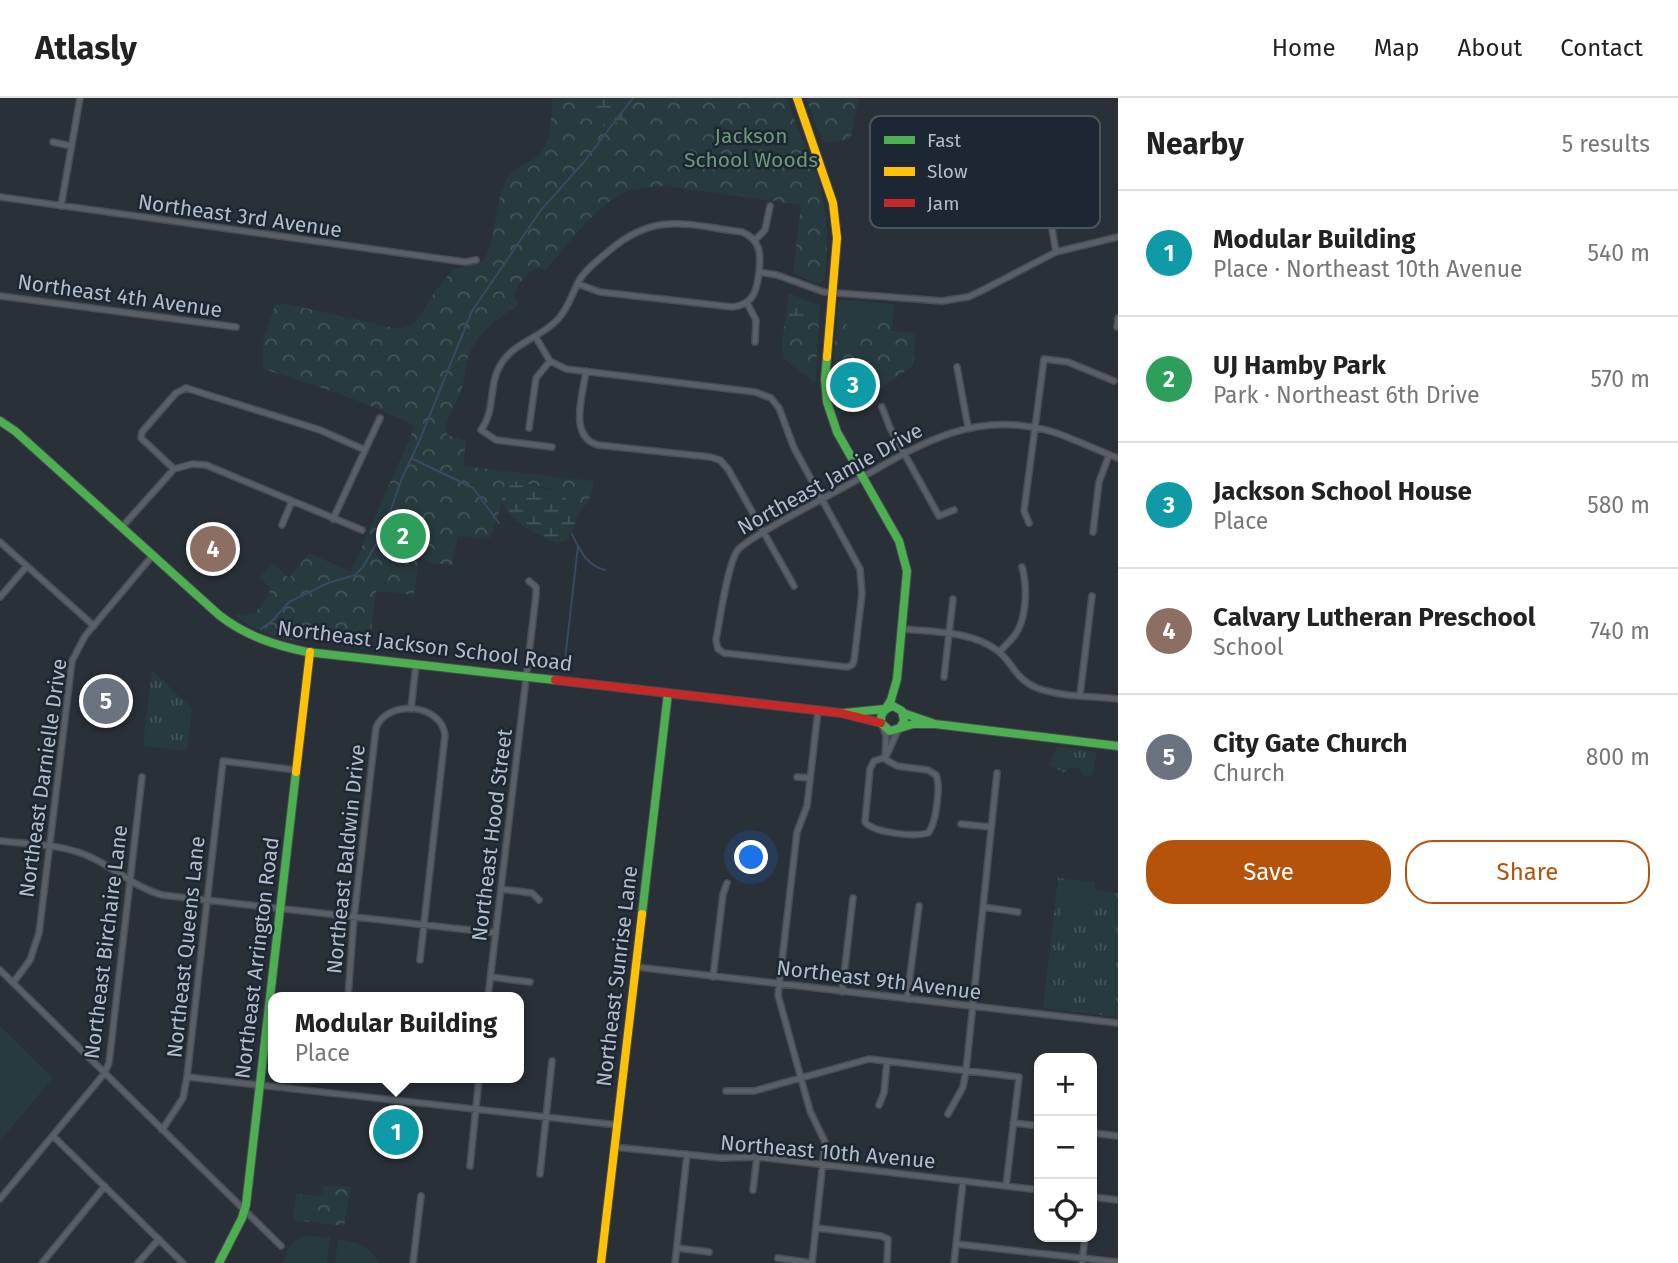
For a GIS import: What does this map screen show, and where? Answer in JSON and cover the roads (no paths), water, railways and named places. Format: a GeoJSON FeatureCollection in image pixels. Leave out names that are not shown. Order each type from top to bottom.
{"type":"FeatureCollection","features":[{"type":"Feature","properties":{"kind":"street"},"geometry":{"type":"LineString","coordinates":[[61,206],[80,98]]}},
{"type":"Feature","properties":{"kind":"street"},"geometry":{"type":"LineString","coordinates":[[797,98],[836,213],[837,238],[825,371],[827,402],[834,426],[896,536],[905,559],[906,586],[897,679],[891,700],[881,715],[885,759]]}},
{"type":"Feature","properties":{"kind":"street"},"geometry":{"type":"LineString","coordinates":[[53,142],[71,146]]}},
{"type":"Feature","properties":{"kind":"street","name":"Northeast 3rd Avenue"},"geometry":{"type":"LineString","coordinates":[[0,198],[463,262],[476,260]]}},
{"type":"Feature","properties":{"kind":"street"},"geometry":{"type":"LineString","coordinates":[[755,240],[765,230],[770,206]]}},
{"type":"Feature","properties":{"kind":"street"},"geometry":{"type":"LineString","coordinates":[[552,447],[496,440],[481,430],[490,411],[495,378],[501,364],[514,348],[535,337],[560,318],[569,305],[578,284],[588,269],[634,232],[666,223],[742,232],[755,240],[761,254],[756,292],[747,303],[731,307],[600,292],[578,284]]}},
{"type":"Feature","properties":{"kind":"street"},"geometry":{"type":"LineString","coordinates":[[1052,228],[1056,252]]}},
{"type":"Feature","properties":{"kind":"street"},"geometry":{"type":"LineString","coordinates":[[759,272],[832,293],[928,301],[955,299],[982,291],[1056,252],[1118,239]]}},
{"type":"Feature","properties":{"kind":"street","name":"Northeast 4th Avenue"},"geometry":{"type":"LineString","coordinates":[[0,296],[236,327]]}},
{"type":"Feature","properties":{"kind":"street"},"geometry":{"type":"LineString","coordinates":[[747,303],[756,320],[755,342]]}},
{"type":"Feature","properties":{"kind":"street"},"geometry":{"type":"LineString","coordinates":[[1117,327],[1118,318]]}},
{"type":"Feature","properties":{"kind":"street"},"geometry":{"type":"LineString","coordinates":[[535,337],[550,361],[566,369],[767,395],[779,408],[794,448],[822,500]]}},
{"type":"Feature","properties":{"kind":"street"},"geometry":{"type":"LineString","coordinates":[[1029,523],[1024,511],[1044,359],[1068,362],[1114,381]]}},
{"type":"Feature","properties":{"kind":"street"},"geometry":{"type":"LineString","coordinates":[[529,428],[536,378],[550,361]]}},
{"type":"Feature","properties":{"kind":"street"},"geometry":{"type":"LineString","coordinates":[[957,367],[968,427]]}},
{"type":"Feature","properties":{"kind":"street"},"geometry":{"type":"LineString","coordinates":[[586,371],[580,421],[583,438],[598,445],[720,460],[728,469],[794,586]]}},
{"type":"Feature","properties":{"kind":"street"},"geometry":{"type":"LineString","coordinates":[[174,469],[141,438],[142,432],[176,393],[186,388],[320,430],[365,450]]}},
{"type":"Feature","properties":{"kind":"street"},"geometry":{"type":"LineString","coordinates":[[882,407],[890,428],[939,516],[954,510]]}},
{"type":"Feature","properties":{"kind":"street"},"geometry":{"type":"LineString","coordinates":[[333,519],[380,418]]}},
{"type":"Feature","properties":{"kind":"street","name":"Northeast Jackson School Road"},"geometry":{"type":"LineString","coordinates":[[0,421],[15,431],[241,632],[272,645],[310,652],[841,713],[871,719],[882,725]]}},
{"type":"Feature","properties":{"kind":"street","name":"Northeast Jamie Drive"},"geometry":{"type":"LineString","coordinates":[[822,500],[862,574],[862,594],[852,665],[843,667],[724,653],[718,649],[716,640],[736,553],[740,547],[765,532],[904,453],[938,436],[968,427],[993,425],[1034,428],[1055,433],[1118,458]]}},
{"type":"Feature","properties":{"kind":"street"},"geometry":{"type":"LineString","coordinates":[[1093,532],[1099,482],[1109,455]]}},
{"type":"Feature","properties":{"kind":"street"},"geometry":{"type":"LineString","coordinates":[[122,527],[174,469],[192,464],[206,465],[362,530]]}},
{"type":"Feature","properties":{"kind":"street"},"geometry":{"type":"LineString","coordinates":[[282,526],[292,501]]}},
{"type":"Feature","properties":{"kind":"street"},"geometry":{"type":"LineString","coordinates":[[0,542],[94,626]]}},
{"type":"Feature","properties":{"kind":"street","name":"Northeast Darnielle Drive"},"geometry":{"type":"LineString","coordinates":[[13,983],[26,967],[37,943],[69,672],[80,644],[153,555]]}},
{"type":"Feature","properties":{"kind":"street"},"geometry":{"type":"LineString","coordinates":[[0,597],[27,566]]}},
{"type":"Feature","properties":{"kind":"street"},"geometry":{"type":"LineString","coordinates":[[999,652],[1021,625],[1026,580],[1021,567]]}},
{"type":"Feature","properties":{"kind":"street","name":"Northeast Hood Street"},"geometry":{"type":"LineString","coordinates":[[489,992],[536,595],[536,587],[529,582]]}},
{"type":"Feature","properties":{"kind":"street"},"geometry":{"type":"LineString","coordinates":[[1080,695],[1092,596]]}},
{"type":"Feature","properties":{"kind":"street"},"geometry":{"type":"LineString","coordinates":[[944,677],[953,599]]}},
{"type":"Feature","properties":{"kind":"street"},"geometry":{"type":"LineString","coordinates":[[902,629],[968,637],[999,652],[1023,681],[1053,692],[1118,699]]}},
{"type":"Feature","properties":{"kind":"street","name":"Northeast Arrington Road"},"geometry":{"type":"LineString","coordinates":[[271,992],[310,652]]}},
{"type":"Feature","properties":{"kind":"street"},"geometry":{"type":"LineString","coordinates":[[416,664],[411,709],[433,715],[442,724],[445,735],[421,961]]}},
{"type":"Feature","properties":{"kind":"street"},"geometry":{"type":"LineString","coordinates":[[885,759],[904,721],[897,679]]}},
{"type":"Feature","properties":{"kind":"street","name":"Northeast Sunrise Lane"},"geometry":{"type":"LineString","coordinates":[[601,1263],[668,693]]}},
{"type":"Feature","properties":{"kind":"street"},"geometry":{"type":"LineString","coordinates":[[886,708],[896,707],[910,717],[929,720],[935,724]]}},
{"type":"Feature","properties":{"kind":"street","name":"Northeast Jackson School Road"},"geometry":{"type":"LineString","coordinates":[[841,713],[872,712],[886,708]]}},
{"type":"Feature","properties":{"kind":"street","name":"Northeast Baldwin Drive"},"geometry":{"type":"LineString","coordinates":[[348,992],[354,917],[376,728],[380,719],[388,712],[411,709]]}},
{"type":"Feature","properties":{"kind":"street"},"geometry":{"type":"LineString","coordinates":[[778,1258],[812,1263],[824,1166],[824,1138],[810,1111],[778,1002],[797,832],[807,806],[818,711]]}},
{"type":"Feature","properties":{"kind":"street"},"geometry":{"type":"LineString","coordinates":[[882,725],[890,731],[913,724],[935,724],[1118,746]]}},
{"type":"Feature","properties":{"kind":"street"},"geometry":{"type":"LineString","coordinates":[[878,759],[885,759],[897,766],[928,770],[938,778],[934,826],[928,833],[920,835],[875,830],[865,822],[871,765],[878,759]]}},
{"type":"Feature","properties":{"kind":"street","name":"Northeast Queens Lane"},"geometry":{"type":"LineString","coordinates":[[162,1130],[183,1098],[187,1077],[223,761],[296,769]]}},
{"type":"Feature","properties":{"kind":"street"},"geometry":{"type":"LineString","coordinates":[[948,1114],[963,1087],[966,1071],[997,773]]}},
{"type":"Feature","properties":{"kind":"street","name":"Northeast Birchaire Lane"},"geometry":{"type":"LineString","coordinates":[[0,1199],[104,1074],[109,1063],[142,776]]}},
{"type":"Feature","properties":{"kind":"street"},"geometry":{"type":"LineString","coordinates":[[797,777],[810,778]]}},
{"type":"Feature","properties":{"kind":"street"},"geometry":{"type":"LineString","coordinates":[[961,824],[991,827]]}},
{"type":"Feature","properties":{"kind":"street"},"geometry":{"type":"LineString","coordinates":[[0,841],[49,846],[87,855],[130,882],[162,895],[496,933]]}},
{"type":"Feature","properties":{"kind":"street"},"geometry":{"type":"LineString","coordinates":[[713,977],[723,894],[727,883]]}},
{"type":"Feature","properties":{"kind":"street"},"geometry":{"type":"LineString","coordinates":[[501,889],[532,893],[539,900]]}},
{"type":"Feature","properties":{"kind":"street"},"geometry":{"type":"LineString","coordinates":[[842,992],[853,898]]}},
{"type":"Feature","properties":{"kind":"street"},"geometry":{"type":"LineString","coordinates":[[907,999],[919,906]]}},
{"type":"Feature","properties":{"kind":"street"},"geometry":{"type":"LineString","coordinates":[[983,908],[1018,912]]}},
{"type":"Feature","properties":{"kind":"street","name":"Northeast 9th Avenue"},"geometry":{"type":"LineString","coordinates":[[636,967],[1118,1023]]}},
{"type":"Feature","properties":{"kind":"street"},"geometry":{"type":"LineString","coordinates":[[0,970],[281,1246]]}},
{"type":"Feature","properties":{"kind":"street"},"geometry":{"type":"LineString","coordinates":[[491,977],[530,982]]}},
{"type":"Feature","properties":{"kind":"street","name":"Northeast Arrington Road"},"geometry":{"type":"LineString","coordinates":[[219,1263],[245,1211],[268,1015]]}},
{"type":"Feature","properties":{"kind":"street"},"geometry":{"type":"LineString","coordinates":[[726,1091],[754,1091],[860,1060],[1019,1077],[1006,1186]]}},
{"type":"Feature","properties":{"kind":"street"},"geometry":{"type":"LineString","coordinates":[[540,1174],[552,1061]]}},
{"type":"Feature","properties":{"kind":"street"},"geometry":{"type":"LineString","coordinates":[[879,1105],[884,1093],[887,1062]]}},
{"type":"Feature","properties":{"kind":"street"},"geometry":{"type":"LineString","coordinates":[[187,1077],[617,1125]]}},
{"type":"Feature","properties":{"kind":"street"},"geometry":{"type":"LineString","coordinates":[[470,1166],[478,1083]]}},
{"type":"Feature","properties":{"kind":"street"},"geometry":{"type":"LineString","coordinates":[[1013,1123],[1034,1125]]}},
{"type":"Feature","properties":{"kind":"street"},"geometry":{"type":"LineString","coordinates":[[1097,1134],[1118,1136]]}},
{"type":"Feature","properties":{"kind":"street"},"geometry":{"type":"LineString","coordinates":[[53,1136],[183,1263]]}},
{"type":"Feature","properties":{"kind":"street","name":"Northeast 10th Avenue"},"geometry":{"type":"LineString","coordinates":[[614,1147],[720,1158],[757,1157],[1034,1189]]}},
{"type":"Feature","properties":{"kind":"street"},"geometry":{"type":"LineString","coordinates":[[675,1263],[688,1154]]}},
{"type":"Feature","properties":{"kind":"street"},"geometry":{"type":"LineString","coordinates":[[753,1190],[757,1157]]}},
{"type":"Feature","properties":{"kind":"street"},"geometry":{"type":"LineString","coordinates":[[954,1263],[964,1181]]}},
{"type":"Feature","properties":{"kind":"street"},"geometry":{"type":"LineString","coordinates":[[42,1263],[105,1186]]}},
{"type":"Feature","properties":{"kind":"street"},"geometry":{"type":"LineString","coordinates":[[413,1263],[421,1196]]}},
{"type":"Feature","properties":{"kind":"street"},"geometry":{"type":"LineString","coordinates":[[1097,1198],[1118,1200]]}},
{"type":"Feature","properties":{"kind":"street"},"geometry":{"type":"LineString","coordinates":[[817,1228],[888,1239],[887,1263]]}},
{"type":"Feature","properties":{"kind":"street"},"geometry":{"type":"LineString","coordinates":[[138,1263],[159,1239]]}},
{"type":"Feature","properties":{"kind":"street"},"geometry":{"type":"LineString","coordinates":[[1082,1260],[1084,1242]]}},
{"type":"Feature","properties":{"kind":"street"},"geometry":{"type":"LineString","coordinates":[[956,1244],[1118,1262]]}},
{"type":"Feature","properties":{"kind":"street"},"geometry":{"type":"LineString","coordinates":[[677,1248],[709,1252]]}},
{"type":"Feature","properties":{"kind":"waterway"},"geometry":{"type":"LineString","coordinates":[[261,629],[289,602],[328,583],[355,575],[363,567],[383,532],[402,478],[472,311],[541,210],[583,163],[633,98]]}},
{"type":"Feature","properties":{"kind":"waterway"},"geometry":{"type":"LineString","coordinates":[[411,458],[473,488],[499,523]]}},
{"type":"Feature","properties":{"kind":"waterway"},"geometry":{"type":"LineString","coordinates":[[564,669],[578,546],[572,534]]}},
{"type":"Feature","properties":{"kind":"waterway"},"geometry":{"type":"LineString","coordinates":[[579,547],[589,561],[605,570]]}},
{"type":"Feature","properties":{"kind":"place","name":"Jackson School House"},"geometry":{"type":"Point","coordinates":[853,385]}},
{"type":"Feature","properties":{"kind":"place","name":"UJ Hamby Park"},"geometry":{"type":"Point","coordinates":[403,536]}},
{"type":"Feature","properties":{"kind":"place","name":"Calvary Lutheran Preschool"},"geometry":{"type":"Point","coordinates":[213,549]}},
{"type":"Feature","properties":{"kind":"place","name":"City Gate Church"},"geometry":{"type":"Point","coordinates":[106,701]}},
{"type":"Feature","properties":{"kind":"place","name":"Modular Building"},"geometry":{"type":"Point","coordinates":[396,1132]}},
{"type":"Feature","properties":{"kind":"park label","name":"Jackson School Woods"},"geometry":{"type":"Point","coordinates":[751,148]}}]}
